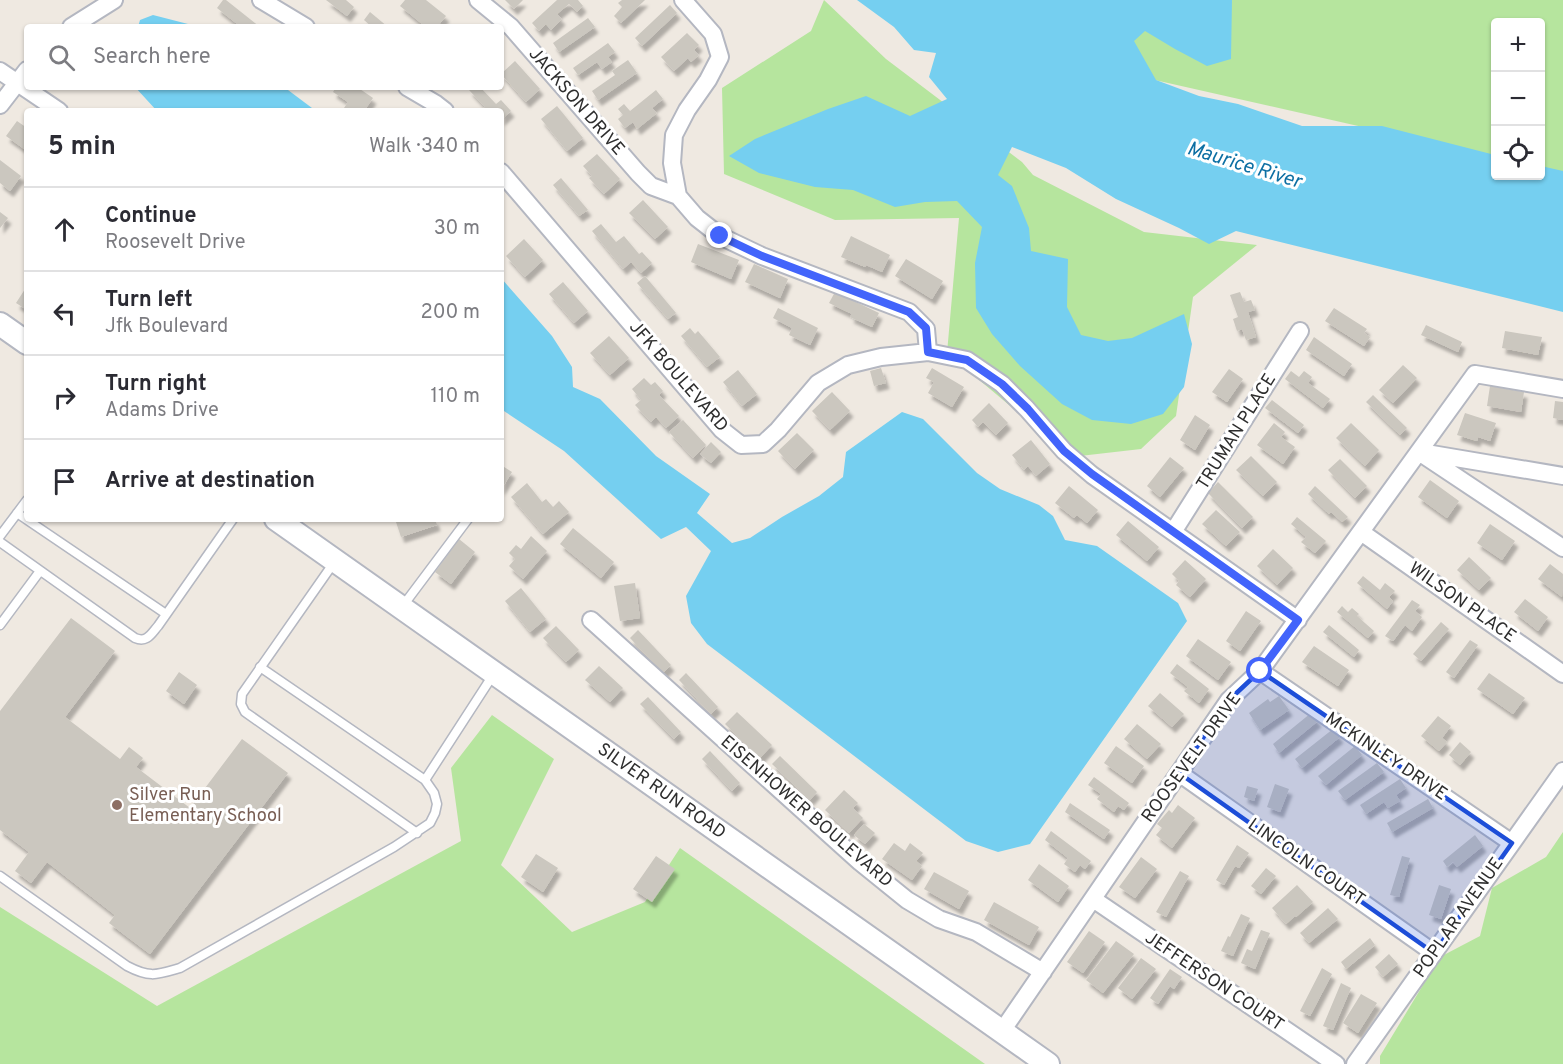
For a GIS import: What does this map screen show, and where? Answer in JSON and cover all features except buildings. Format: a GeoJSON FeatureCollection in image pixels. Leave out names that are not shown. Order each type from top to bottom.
{"type":"FeatureCollection","features":[{"type":"Feature","properties":{"kind":"main road"},"geometry":{"type":"LineString","coordinates":[[0,324],[24,341]]}},
{"type":"Feature","properties":{"kind":"main road","name":"SILVER RUN ROAD"},"geometry":{"type":"LineString","coordinates":[[280,522],[1048,1064]]}},
{"type":"Feature","properties":{"kind":"street"},"geometry":{"type":"LineString","coordinates":[[76,24],[114,0]]}},
{"type":"Feature","properties":{"kind":"street"},"geometry":{"type":"LineString","coordinates":[[261,0],[301,24]]}},
{"type":"Feature","properties":{"kind":"street","name":"JACKSON DRIVE"},"geometry":{"type":"LineString","coordinates":[[478,0],[511,27],[651,186],[678,196]]}},
{"type":"Feature","properties":{"kind":"street"},"geometry":{"type":"LineString","coordinates":[[683,0],[713,34],[720,57],[674,135],[672,163],[678,196],[697,218],[720,236],[762,256],[909,312],[926,328],[928,352]]}},
{"type":"Feature","properties":{"kind":"street"},"geometry":{"type":"LineString","coordinates":[[0,71],[22,76],[0,105]]}},
{"type":"Feature","properties":{"kind":"street"},"geometry":{"type":"LineString","coordinates":[[37,90],[56,108]]}},
{"type":"Feature","properties":{"kind":"street"},"geometry":{"type":"LineString","coordinates":[[412,90],[440,108]]}},
{"type":"Feature","properties":{"kind":"street","name":"JFK BOULEVARD"},"geometry":{"type":"LineString","coordinates":[[504,176],[722,430],[741,445],[763,444],[818,383],[848,365],[881,357],[928,352],[967,360],[1002,384],[1028,409],[1064,451],[1092,474],[1298,620]]}},
{"type":"Feature","properties":{"kind":"street","name":"TRUMAN PLACE"},"geometry":{"type":"LineString","coordinates":[[1173,532],[1300,331]]}},
{"type":"Feature","properties":{"kind":"street","name":"ROOSEVELT DRIVE"},"geometry":{"type":"LineString","coordinates":[[1002,1031],[1229,700],[1260,671],[1475,374],[1563,389]]}},
{"type":"Feature","properties":{"kind":"street"},"geometry":{"type":"LineString","coordinates":[[1419,452],[1563,476]]}},
{"type":"Feature","properties":{"kind":"street"},"geometry":{"type":"LineString","coordinates":[[1419,452],[1563,548]]}},
{"type":"Feature","properties":{"kind":"street","name":"WILSON PLACE"},"geometry":{"type":"LineString","coordinates":[[1361,532],[1563,674]]}},
{"type":"Feature","properties":{"kind":"street","name":"EISENHOWER BOULEVARD"},"geometry":{"type":"LineString","coordinates":[[591,620],[860,862],[907,900],[939,919],[976,932],[1043,972]]}},
{"type":"Feature","properties":{"kind":"street","name":"MCKINLEY DRIVE"},"geometry":{"type":"LineString","coordinates":[[1260,671],[1512,843]]}},
{"type":"Feature","properties":{"kind":"street","name":"POPLAR AVENUE"},"geometry":{"type":"LineString","coordinates":[[1355,1064],[1563,771]]}},
{"type":"Feature","properties":{"kind":"street","name":"LINCOLN COURT"},"geometry":{"type":"LineString","coordinates":[[1179,773],[1434,953]]}},
{"type":"Feature","properties":{"kind":"street","name":"JEFFERSON COURT"},"geometry":{"type":"LineString","coordinates":[[1093,899],[1335,1064]]}},
{"type":"Feature","properties":{"kind":"lane"},"geometry":{"type":"LineString","coordinates":[[0,536],[24,504]]}},
{"type":"Feature","properties":{"kind":"lane"},"geometry":{"type":"LineString","coordinates":[[18,513],[24,517]]}},
{"type":"Feature","properties":{"kind":"lane"},"geometry":{"type":"LineString","coordinates":[[31,522],[166,614]]}},
{"type":"Feature","properties":{"kind":"lane"},"geometry":{"type":"LineString","coordinates":[[0,542],[141,640],[148,638],[231,522]]}},
{"type":"Feature","properties":{"kind":"lane"},"geometry":{"type":"LineString","coordinates":[[402,608],[466,522]]}},
{"type":"Feature","properties":{"kind":"lane"},"geometry":{"type":"LineString","coordinates":[[335,561],[242,694],[241,704],[245,712],[417,832]]}},
{"type":"Feature","properties":{"kind":"lane"},"geometry":{"type":"LineString","coordinates":[[0,626],[40,571]]}},
{"type":"Feature","properties":{"kind":"lane"},"geometry":{"type":"LineString","coordinates":[[0,876],[127,966],[149,975],[162,974],[180,968],[430,823],[437,804],[434,793],[425,780],[260,667]]}},
{"type":"Feature","properties":{"kind":"lane"},"geometry":{"type":"LineString","coordinates":[[425,780],[494,673]]}},
{"type":"Feature","properties":{"kind":"highlighted area"},"geometry":{"type":"Polygon","coordinates":[[[1260,671],[1512,843],[1434,953],[1179,773],[1229,700],[1260,671]]]}},
{"type":"Feature","properties":{"kind":"green space"},"geometry":{"type":"Polygon","coordinates":[[[824,0],[886,59],[1022,162],[1033,175],[1144,232],[1257,245],[1193,297],[1176,416],[1141,449],[1071,457],[947,353],[959,218],[835,220],[724,174],[722,88],[811,31],[824,0]]]}},
{"type":"Feature","properties":{"kind":"green space"},"geometry":{"type":"Polygon","coordinates":[[[1124,0],[1563,0],[1563,172],[1545,168],[1545,18],[1491,18],[1491,156],[1137,76],[1124,0]]]}},
{"type":"Feature","properties":{"kind":"green space"},"geometry":{"type":"Polygon","coordinates":[[[492,715],[554,759],[501,865],[572,932],[645,902],[680,848],[985,1064],[0,1064],[0,907],[157,1006],[461,841],[451,768],[492,715]]]}},
{"type":"Feature","properties":{"kind":"green space"},"geometry":{"type":"Polygon","coordinates":[[[1563,832],[1563,1064],[1380,1064],[1380,1056],[1440,957],[1480,936],[1492,888],[1546,857],[1563,832]]]}},
{"type":"Feature","properties":{"kind":"water","name":"Maurice River"},"geometry":{"type":"Polygon","coordinates":[[[857,0],[1232,0],[1231,59],[1207,66],[1145,31],[1134,41],[1156,80],[1199,96],[1238,104],[1302,126],[1382,126],[1491,154],[1491,180],[1545,180],[1545,167],[1563,171],[1563,312],[1236,231],[1209,244],[1116,199],[1066,168],[1012,147],[998,175],[1012,186],[1029,228],[1031,251],[1068,259],[1067,307],[1081,335],[1108,341],[1132,338],[1184,314],[1192,344],[1184,387],[1163,414],[1131,424],[1092,420],[1062,404],[1020,366],[992,334],[976,308],[975,263],[982,227],[957,201],[925,202],[895,207],[853,190],[815,187],[759,173],[729,156],[755,139],[866,96],[910,116],[947,99],[929,77],[936,53],[914,50],[894,27],[857,0]]]}},
{"type":"Feature","properties":{"kind":"water"},"geometry":{"type":"Polygon","coordinates":[[[153,15],[188,24],[139,24],[140,20],[153,15]]]}},
{"type":"Feature","properties":{"kind":"water"},"geometry":{"type":"Polygon","coordinates":[[[138,90],[288,90],[312,108],[154,108],[138,90]]]}},
{"type":"Feature","properties":{"kind":"water"},"geometry":{"type":"Polygon","coordinates":[[[504,281],[552,336],[572,367],[573,387],[600,399],[656,456],[710,494],[697,513],[732,543],[750,538],[819,496],[843,477],[846,452],[902,412],[923,419],[977,473],[1000,489],[1039,505],[1053,516],[1065,540],[1097,546],[1178,603],[1187,621],[1030,844],[998,852],[966,841],[707,644],[691,623],[686,596],[711,551],[686,527],[661,539],[564,451],[504,411],[504,281]]]}},
{"type":"Feature","properties":{"kind":"place","name":"Silver Run Elementary School"},"geometry":{"type":"Point","coordinates":[117,805]}},
{"type":"Feature","properties":{"kind":"route"},"geometry":{"type":"LineString","coordinates":[[720,236],[762,256],[909,312],[926,328],[928,352],[967,360],[1002,384],[1028,409],[1064,451],[1092,474],[1298,620],[1260,671]]}}]}
